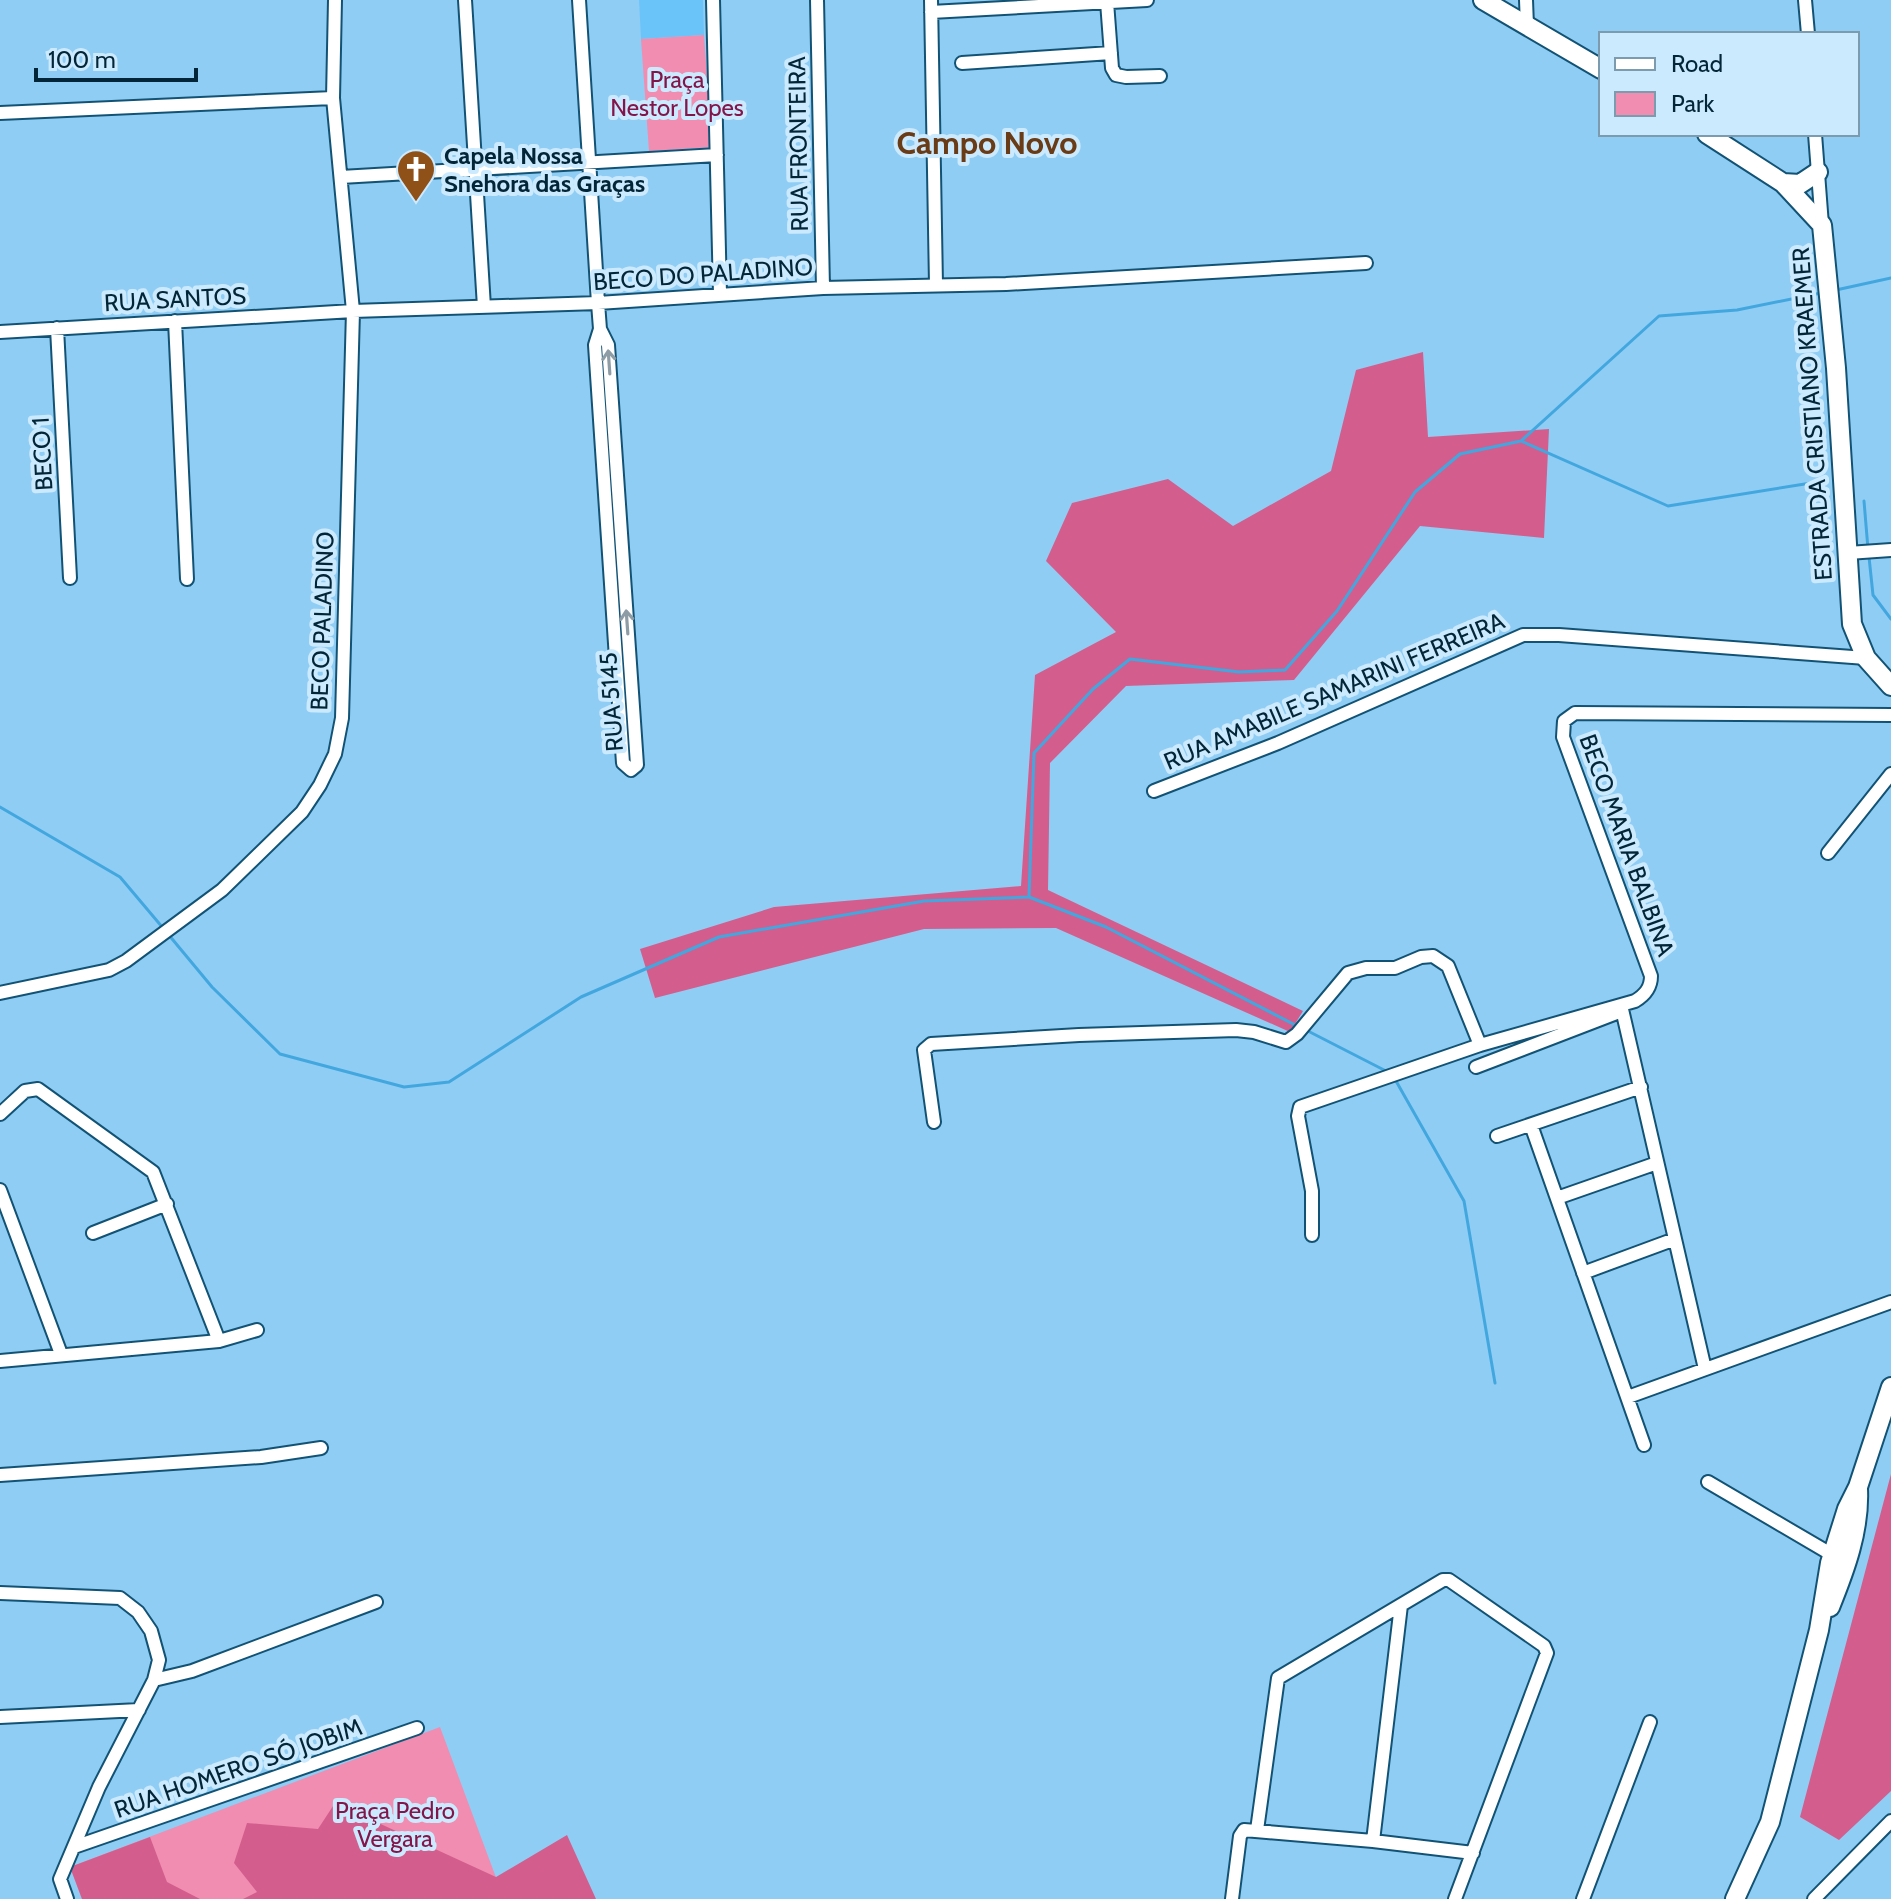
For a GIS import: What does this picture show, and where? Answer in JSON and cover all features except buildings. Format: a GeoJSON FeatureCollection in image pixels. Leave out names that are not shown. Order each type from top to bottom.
{"type":"FeatureCollection","features":[{"type":"Feature","properties":{"kind":"main road"},"geometry":{"type":"LineString","coordinates":[[1483,0],[1599,68]]}},
{"type":"Feature","properties":{"kind":"main road","name":"ESTRADA CRISTIANO KRAEMER"},"geometry":{"type":"LineString","coordinates":[[1710,136],[1783,183],[1822,225],[1836,368],[1852,624],[1866,658],[1891,686]]}},
{"type":"Feature","properties":{"kind":"main road"},"geometry":{"type":"LineString","coordinates":[[1783,183],[1800,184],[1818,172]]}},
{"type":"Feature","properties":{"kind":"main road"},"geometry":{"type":"LineString","coordinates":[[1735,1899],[1770,1822],[1819,1630],[1840,1582],[1840,1558],[1859,1508],[1858,1487],[1891,1387]]}},
{"type":"Feature","properties":{"kind":"street"},"geometry":{"type":"LineString","coordinates":[[335,0],[333,98],[353,311]]}},
{"type":"Feature","properties":{"kind":"street"},"geometry":{"type":"LineString","coordinates":[[465,0],[484,307]]}},
{"type":"Feature","properties":{"kind":"street","name":"RUA 5145"},"geometry":{"type":"LineString","coordinates":[[579,0],[600,329],[595,345],[611,478],[637,765],[631,770],[623,763],[619,588]]}},
{"type":"Feature","properties":{"kind":"street"},"geometry":{"type":"LineString","coordinates":[[713,0],[720,294]]}},
{"type":"Feature","properties":{"kind":"street","name":"RUA FRONTEIRA"},"geometry":{"type":"LineString","coordinates":[[817,0],[823,288]]}},
{"type":"Feature","properties":{"kind":"street"},"geometry":{"type":"LineString","coordinates":[[936,285],[931,6],[1147,0]]}},
{"type":"Feature","properties":{"kind":"street"},"geometry":{"type":"LineString","coordinates":[[1526,0],[1527,26]]}},
{"type":"Feature","properties":{"kind":"street"},"geometry":{"type":"LineString","coordinates":[[1805,0],[1808,32]]}},
{"type":"Feature","properties":{"kind":"street"},"geometry":{"type":"LineString","coordinates":[[1107,2],[1112,68],[1116,75],[1160,76]]}},
{"type":"Feature","properties":{"kind":"street"},"geometry":{"type":"LineString","coordinates":[[962,63],[1111,53]]}},
{"type":"Feature","properties":{"kind":"street"},"geometry":{"type":"LineString","coordinates":[[0,113],[333,98]]}},
{"type":"Feature","properties":{"kind":"street"},"geometry":{"type":"LineString","coordinates":[[1815,136],[1822,225]]}},
{"type":"Feature","properties":{"kind":"street"},"geometry":{"type":"LineString","coordinates":[[341,177],[717,155]]}},
{"type":"Feature","properties":{"kind":"street","name":"BECO DO PALADINO"},"geometry":{"type":"LineString","coordinates":[[353,311],[598,303],[823,288],[1006,284],[1366,263]]}},
{"type":"Feature","properties":{"kind":"street","name":"RUA SANTOS"},"geometry":{"type":"LineString","coordinates":[[0,332],[353,311]]}},
{"type":"Feature","properties":{"kind":"street","name":"BECO PALADINO"},"geometry":{"type":"LineString","coordinates":[[0,993],[118,967],[222,890],[302,812],[320,785],[335,754],[342,718],[353,311]]}},
{"type":"Feature","properties":{"kind":"street"},"geometry":{"type":"LineString","coordinates":[[175,321],[187,579]]}},
{"type":"Feature","properties":{"kind":"street","name":"BECO 1"},"geometry":{"type":"LineString","coordinates":[[57,328],[70,578]]}},
{"type":"Feature","properties":{"kind":"street"},"geometry":{"type":"LineString","coordinates":[[1848,553],[1891,550]]}},
{"type":"Feature","properties":{"kind":"street","name":"RUA AMABILE SAMARINI FERREIRA"},"geometry":{"type":"LineString","coordinates":[[1154,791],[1278,743],[1523,635],[1559,635],[1866,658]]}},
{"type":"Feature","properties":{"kind":"street","name":"BECO MARIA BALBINA"},"geometry":{"type":"LineString","coordinates":[[1312,1235],[1312,1191],[1298,1116],[1300,1107],[1480,1045],[1622,1008],[1642,997],[1651,984],[1651,976],[1563,737],[1564,721],[1575,713],[1891,715]]}},
{"type":"Feature","properties":{"kind":"street"},"geometry":{"type":"LineString","coordinates":[[1828,853],[1891,774]]}},
{"type":"Feature","properties":{"kind":"street"},"geometry":{"type":"LineString","coordinates":[[934,1122],[924,1050],[931,1044],[1236,1030],[1286,1042],[1297,1034],[1348,973],[1366,968],[1395,968],[1421,957],[1433,956],[1448,966],[1480,1045]]}},
{"type":"Feature","properties":{"kind":"street"},"geometry":{"type":"LineString","coordinates":[[1476,1067],[1622,1008],[1705,1369]]}},
{"type":"Feature","properties":{"kind":"street"},"geometry":{"type":"LineString","coordinates":[[1497,1136],[1641,1087]]}},
{"type":"Feature","properties":{"kind":"street"},"geometry":{"type":"LineString","coordinates":[[0,1114],[29,1089],[38,1089],[153,1172],[219,1341]]}},
{"type":"Feature","properties":{"kind":"street"},"geometry":{"type":"LineString","coordinates":[[1531,1125],[1644,1445]]}},
{"type":"Feature","properties":{"kind":"street"},"geometry":{"type":"LineString","coordinates":[[1557,1198],[1657,1163]]}},
{"type":"Feature","properties":{"kind":"street"},"geometry":{"type":"LineString","coordinates":[[0,1190],[61,1354]]}},
{"type":"Feature","properties":{"kind":"street"},"geometry":{"type":"LineString","coordinates":[[93,1233],[167,1204]]}},
{"type":"Feature","properties":{"kind":"street"},"geometry":{"type":"LineString","coordinates":[[1583,1273],[1675,1239]]}},
{"type":"Feature","properties":{"kind":"street"},"geometry":{"type":"LineString","coordinates":[[1628,1397],[1891,1302]]}},
{"type":"Feature","properties":{"kind":"street"},"geometry":{"type":"LineString","coordinates":[[0,1361],[219,1341],[257,1330]]}},
{"type":"Feature","properties":{"kind":"street"},"geometry":{"type":"LineString","coordinates":[[0,1475],[261,1457],[321,1448]]}},
{"type":"Feature","properties":{"kind":"street"},"geometry":{"type":"LineString","coordinates":[[1708,1482],[1840,1558]]}},
{"type":"Feature","properties":{"kind":"street"},"geometry":{"type":"LineString","coordinates":[[1257,1830],[1276,1680],[1443,1580],[1449,1580],[1544,1646],[1547,1653],[1455,1899]]}},
{"type":"Feature","properties":{"kind":"street"},"geometry":{"type":"LineString","coordinates":[[0,1593],[120,1598],[138,1612],[151,1631],[159,1660],[154,1680],[99,1787],[60,1879],[67,1899]]}},
{"type":"Feature","properties":{"kind":"street"},"geometry":{"type":"LineString","coordinates":[[154,1680],[192,1671],[376,1602]]}},
{"type":"Feature","properties":{"kind":"street"},"geometry":{"type":"LineString","coordinates":[[1373,1841],[1401,1605]]}},
{"type":"Feature","properties":{"kind":"street"},"geometry":{"type":"LineString","coordinates":[[0,1717],[139,1710]]}},
{"type":"Feature","properties":{"kind":"street"},"geometry":{"type":"LineString","coordinates":[[1583,1899],[1650,1722]]}},
{"type":"Feature","properties":{"kind":"street","name":"RUA HOMERO SÓ JOBIM"},"geometry":{"type":"LineString","coordinates":[[74,1847],[417,1728]]}},
{"type":"Feature","properties":{"kind":"street"},"geometry":{"type":"LineString","coordinates":[[1814,1899],[1891,1821]]}},
{"type":"Feature","properties":{"kind":"street"},"geometry":{"type":"LineString","coordinates":[[1232,1899],[1244,1830],[1473,1853]]}},
{"type":"Feature","properties":{"kind":"shaded area"},"geometry":{"type":"Polygon","coordinates":[[[639,0],[703,0],[704,35],[641,39],[639,0]]]}},
{"type":"Feature","properties":{"kind":"shaded area"},"geometry":{"type":"Polygon","coordinates":[[[1423,352],[1428,437],[1549,429],[1544,538],[1420,526],[1294,680],[1126,686],[1050,763],[1048,890],[1303,1011],[1290,1032],[1056,928],[924,929],[655,998],[640,949],[774,907],[1021,886],[1035,675],[1116,632],[1046,561],[1072,503],[1168,479],[1233,526],[1331,471],[1356,370],[1423,352]]]}},
{"type":"Feature","properties":{"kind":"shaded area"},"geometry":{"type":"Polygon","coordinates":[[[1891,1474],[1891,1791],[1839,1840],[1800,1817],[1891,1474]]]}},
{"type":"Feature","properties":{"kind":"shaded area"},"geometry":{"type":"Polygon","coordinates":[[[335,1803],[496,1877],[567,1835],[596,1899],[243,1899],[257,1892],[234,1863],[247,1823],[318,1829],[335,1803]]]}},
{"type":"Feature","properties":{"kind":"shaded area"},"geometry":{"type":"Polygon","coordinates":[[[150,1837],[167,1882],[200,1899],[82,1899],[70,1867],[150,1837]]]}},
{"type":"Feature","properties":{"kind":"green space","name":"Praça Nestor Lopes"},"geometry":{"type":"Polygon","coordinates":[[[704,35],[712,147],[649,151],[641,39],[704,35]]]}},
{"type":"Feature","properties":{"kind":"green space","name":"Praça Pedro Vergara"},"geometry":{"type":"Polygon","coordinates":[[[440,1727],[504,1899],[82,1899],[70,1867],[440,1727]]]}},
{"type":"Feature","properties":{"kind":"waterway"},"geometry":{"type":"LineString","coordinates":[[1836,290],[1891,278]]}},
{"type":"Feature","properties":{"kind":"waterway"},"geometry":{"type":"LineString","coordinates":[[1522,440],[1659,316],[1737,310],[1821,293]]}},
{"type":"Feature","properties":{"kind":"waterway"},"geometry":{"type":"LineString","coordinates":[[1029,897],[1034,753],[1093,689],[1130,659],[1239,672],[1285,670],[1337,611],[1415,492],[1460,454],[1521,441],[1668,506],[1811,483]]}},
{"type":"Feature","properties":{"kind":"waterway"},"geometry":{"type":"LineString","coordinates":[[1864,501],[1868,549]]}},
{"type":"Feature","properties":{"kind":"waterway"},"geometry":{"type":"LineString","coordinates":[[1869,557],[1873,595],[1891,619]]}},
{"type":"Feature","properties":{"kind":"waterway"},"geometry":{"type":"LineString","coordinates":[[0,807],[120,877],[163,928]]}},
{"type":"Feature","properties":{"kind":"waterway"},"geometry":{"type":"LineString","coordinates":[[168,934],[212,987],[280,1054],[404,1087],[449,1082],[581,997],[719,937],[924,901],[1029,897],[1106,927],[1297,1026]]}},
{"type":"Feature","properties":{"kind":"waterway"},"geometry":{"type":"LineString","coordinates":[[1304,1029],[1386,1071]]}},
{"type":"Feature","properties":{"kind":"waterway"},"geometry":{"type":"LineString","coordinates":[[1396,1081],[1464,1201],[1495,1383]]}},
{"type":"Feature","properties":{"kind":"place","name":"Capela Nossa Snehora das Graças"},"geometry":{"type":"Point","coordinates":[416,203]}},
{"type":"Feature","properties":{"kind":"district","name":"Campo Novo"},"geometry":{"type":"Point","coordinates":[987,142]}}]}
